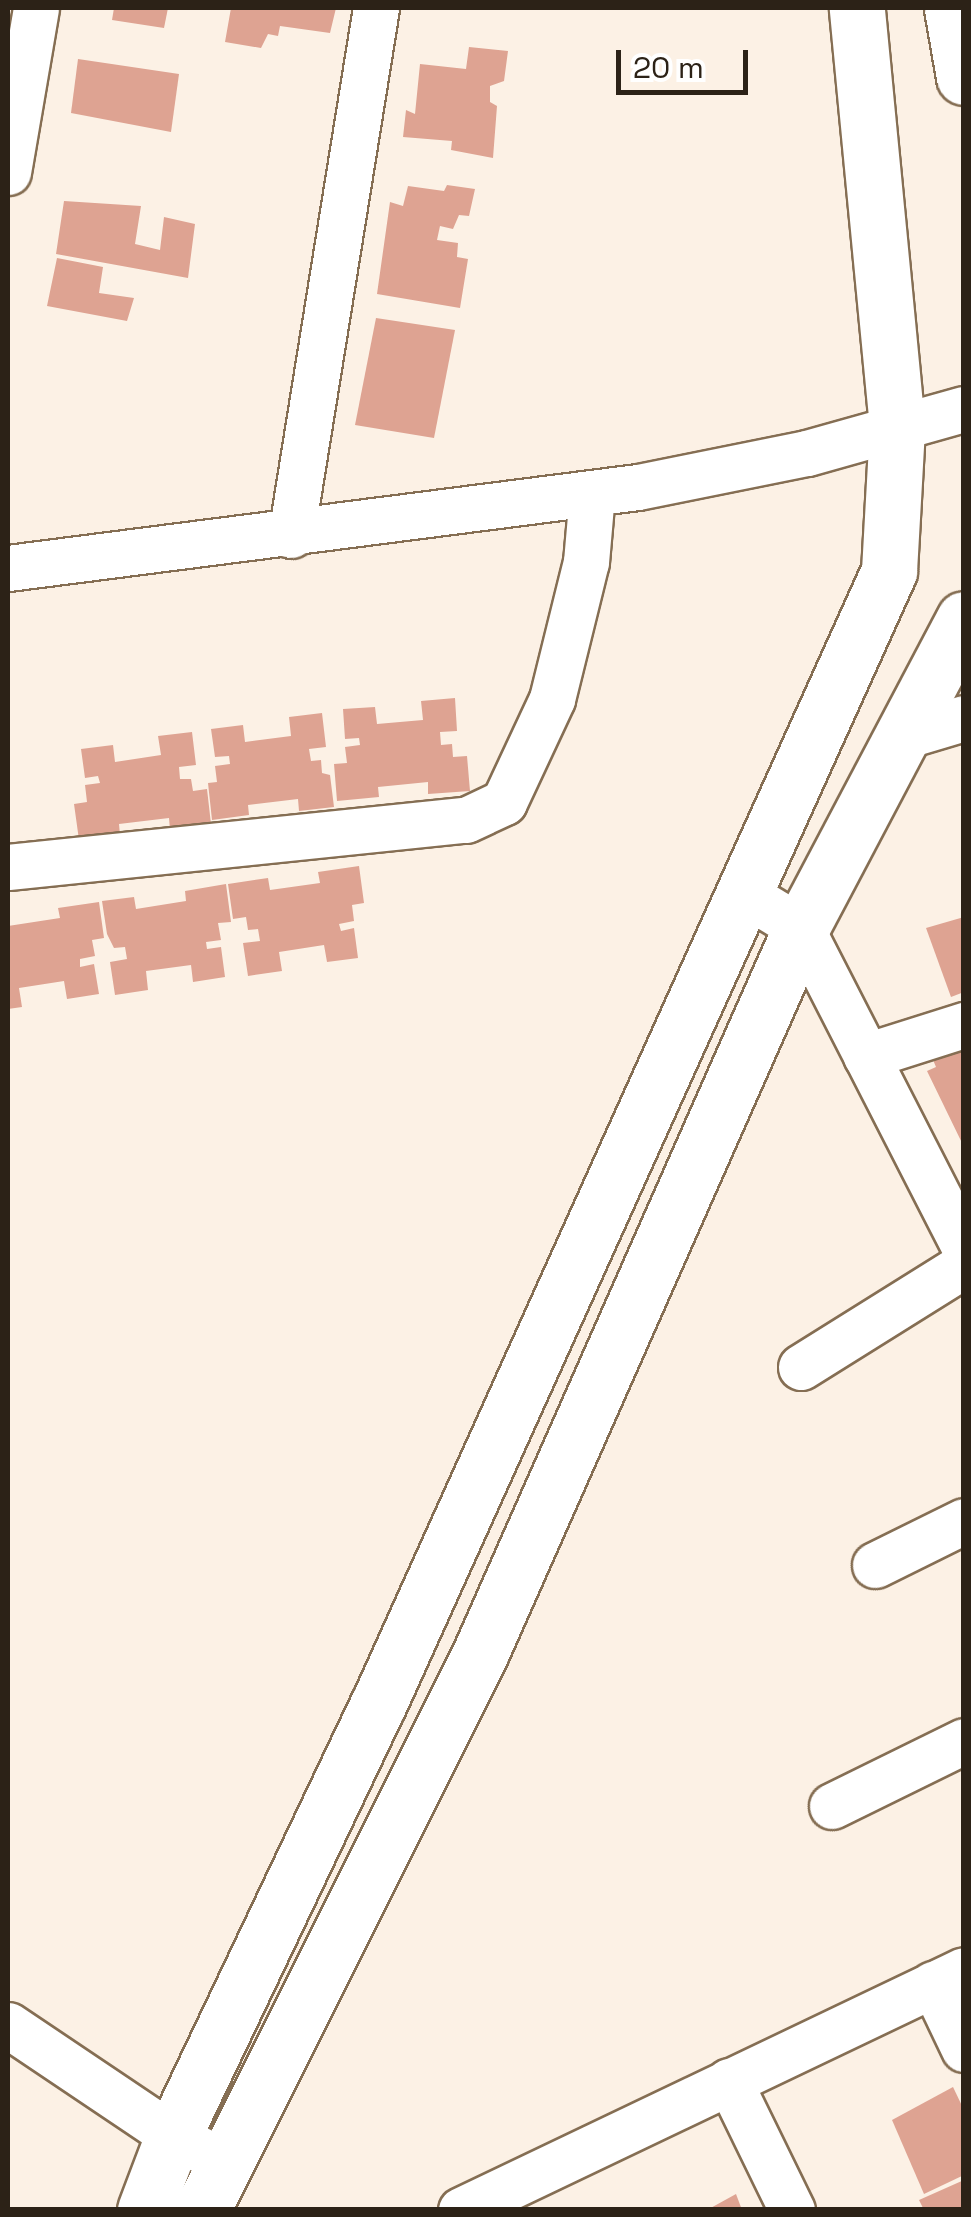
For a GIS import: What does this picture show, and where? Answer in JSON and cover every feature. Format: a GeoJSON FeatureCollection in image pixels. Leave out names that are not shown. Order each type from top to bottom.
{"type":"FeatureCollection","features":[{"type":"Feature","properties":{"kind":"street"},"geometry":{"type":"LineString","coordinates":[[8,172],[36,8]]}},
{"type":"Feature","properties":{"kind":"street"},"geometry":{"type":"LineString","coordinates":[[291,535],[376,8]]}},
{"type":"Feature","properties":{"kind":"street"},"geometry":{"type":"LineString","coordinates":[[145,2210],[173,2136],[378,1705],[889,571],[897,426],[856,8]]}},
{"type":"Feature","properties":{"kind":"street"},"geometry":{"type":"LineString","coordinates":[[952,8],[964,77]]}},
{"type":"Feature","properties":{"kind":"street"},"geometry":{"type":"LineString","coordinates":[[8,568],[291,535],[638,487],[807,454],[964,409]]}},
{"type":"Feature","properties":{"kind":"street"},"geometry":{"type":"LineString","coordinates":[[8,867],[466,820],[504,802],[552,700],[586,562],[592,494]]}},
{"type":"Feature","properties":{"kind":"street"},"geometry":{"type":"LineString","coordinates":[[8,2025],[173,2136],[214,2186],[480,1654],[801,928],[907,735],[964,619]]}},
{"type":"Feature","properties":{"kind":"street"},"geometry":{"type":"LineString","coordinates":[[907,735],[964,718]]}},
{"type":"Feature","properties":{"kind":"street"},"geometry":{"type":"LineString","coordinates":[[745,894],[801,928],[964,1247]]}},
{"type":"Feature","properties":{"kind":"street"},"geometry":{"type":"LineString","coordinates":[[866,1056],[964,1025]]}},
{"type":"Feature","properties":{"kind":"street"},"geometry":{"type":"LineString","coordinates":[[801,1367],[964,1265]]}},
{"type":"Feature","properties":{"kind":"street"},"geometry":{"type":"LineString","coordinates":[[875,1565],[964,1522]]}},
{"type":"Feature","properties":{"kind":"street"},"geometry":{"type":"LineString","coordinates":[[832,1806],[964,1741]]}},
{"type":"Feature","properties":{"kind":"street"},"geometry":{"type":"LineString","coordinates":[[461,2210],[542,2192],[729,2081],[948,1977],[964,2049]]}},
{"type":"Feature","properties":{"kind":"street"},"geometry":{"type":"LineString","coordinates":[[729,2081],[792,2210]]}},
{"type":"Feature","properties":{"kind":"building"},"geometry":{"type":"Polygon","coordinates":[[[114,8],[168,8],[164,28],[112,20],[114,8]]]}},
{"type":"Feature","properties":{"kind":"building"},"geometry":{"type":"Polygon","coordinates":[[[231,8],[336,8],[330,33],[280,26],[278,36],[268,34],[261,48],[225,42],[231,8]]]}},
{"type":"Feature","properties":{"kind":"building"},"geometry":{"type":"Polygon","coordinates":[[[469,47],[508,51],[504,81],[490,86],[490,102],[497,106],[493,158],[451,150],[452,141],[403,137],[406,110],[415,114],[420,64],[466,69],[469,47]]]}},
{"type":"Feature","properties":{"kind":"building"},"geometry":{"type":"Polygon","coordinates":[[[78,59],[179,74],[171,132],[71,113],[78,59]]]}},
{"type":"Feature","properties":{"kind":"building"},"geometry":{"type":"Polygon","coordinates":[[[447,185],[475,189],[469,216],[459,215],[453,229],[440,226],[437,240],[458,243],[457,257],[468,259],[460,308],[377,294],[390,202],[403,206],[408,186],[444,191],[447,185]]]}},
{"type":"Feature","properties":{"kind":"building"},"geometry":{"type":"Polygon","coordinates":[[[64,201],[141,206],[135,244],[160,250],[164,217],[195,224],[188,278],[56,254],[64,201]]]}},
{"type":"Feature","properties":{"kind":"building"},"geometry":{"type":"Polygon","coordinates":[[[57,258],[103,267],[99,293],[134,298],[127,321],[47,306],[57,258]]]}},
{"type":"Feature","properties":{"kind":"building"},"geometry":{"type":"Polygon","coordinates":[[[376,318],[455,330],[434,438],[355,425],[376,318]]]}},
{"type":"Feature","properties":{"kind":"building"},"geometry":{"type":"Polygon","coordinates":[[[455,698],[457,731],[440,732],[441,745],[452,744],[453,757],[467,756],[470,791],[428,794],[428,782],[378,787],[379,797],[337,801],[334,764],[347,763],[345,747],[360,745],[359,738],[345,739],[343,709],[375,707],[377,724],[423,720],[421,701],[455,698]]]}},
{"type":"Feature","properties":{"kind":"building"},"geometry":{"type":"Polygon","coordinates":[[[322,713],[326,747],[309,749],[311,761],[321,760],[322,773],[330,775],[334,807],[299,811],[298,799],[248,805],[249,815],[212,820],[208,783],[217,782],[215,766],[230,764],[229,756],[215,757],[211,729],[243,725],[245,742],[291,736],[289,717],[322,713]]]}},
{"type":"Feature","properties":{"kind":"building"},"geometry":{"type":"Polygon","coordinates":[[[192,732],[196,765],[179,767],[180,779],[191,779],[193,791],[207,789],[211,824],[170,830],[169,818],[119,824],[120,835],[79,840],[74,804],[87,802],[85,785],[100,783],[98,776],[85,778],[81,749],[113,745],[115,762],[161,755],[158,736],[192,732]]]}},
{"type":"Feature","properties":{"kind":"building"},"geometry":{"type":"Polygon","coordinates":[[[359,866],[364,903],[352,905],[354,921],[339,924],[341,931],[354,928],[358,958],[327,962],[324,945],[279,952],[282,971],[248,976],[243,943],[260,941],[258,929],[248,930],[246,917],[233,919],[228,884],[268,878],[270,890],[320,883],[318,872],[359,866]]]}},
{"type":"Feature","properties":{"kind":"building"},"geometry":{"type":"Polygon","coordinates":[[[226,884],[231,922],[218,923],[221,940],[206,942],[207,949],[221,947],[225,977],[193,982],[191,965],[146,971],[148,990],[115,995],[110,962],[127,959],[125,947],[114,948],[107,934],[102,901],[134,897],[136,909],[186,901],[185,891],[226,884]]]}},
{"type":"Feature","properties":{"kind":"building"},"geometry":{"type":"Polygon","coordinates":[[[99,902],[104,938],[92,940],[95,956],[80,959],[80,967],[94,964],[99,994],[67,999],[64,981],[19,988],[22,1007],[8,1009],[8,926],[60,918],[58,908],[99,902]]]}},
{"type":"Feature","properties":{"kind":"building"},"geometry":{"type":"Polygon","coordinates":[[[964,917],[964,992],[951,997],[926,928],[964,917]]]}},
{"type":"Feature","properties":{"kind":"building"},"geometry":{"type":"Polygon","coordinates":[[[964,1043],[963,1145],[927,1071],[936,1067],[931,1055],[964,1043]]]}},
{"type":"Feature","properties":{"kind":"building"},"geometry":{"type":"Polygon","coordinates":[[[953,2087],[964,2110],[964,2175],[924,2194],[892,2120],[953,2087]]]}},
{"type":"Feature","properties":{"kind":"building"},"geometry":{"type":"Polygon","coordinates":[[[964,2180],[964,2210],[924,2210],[919,2200],[964,2180]]]}},
{"type":"Feature","properties":{"kind":"building"},"geometry":{"type":"Polygon","coordinates":[[[736,2194],[742,2210],[707,2210],[736,2194]]]}}]}
